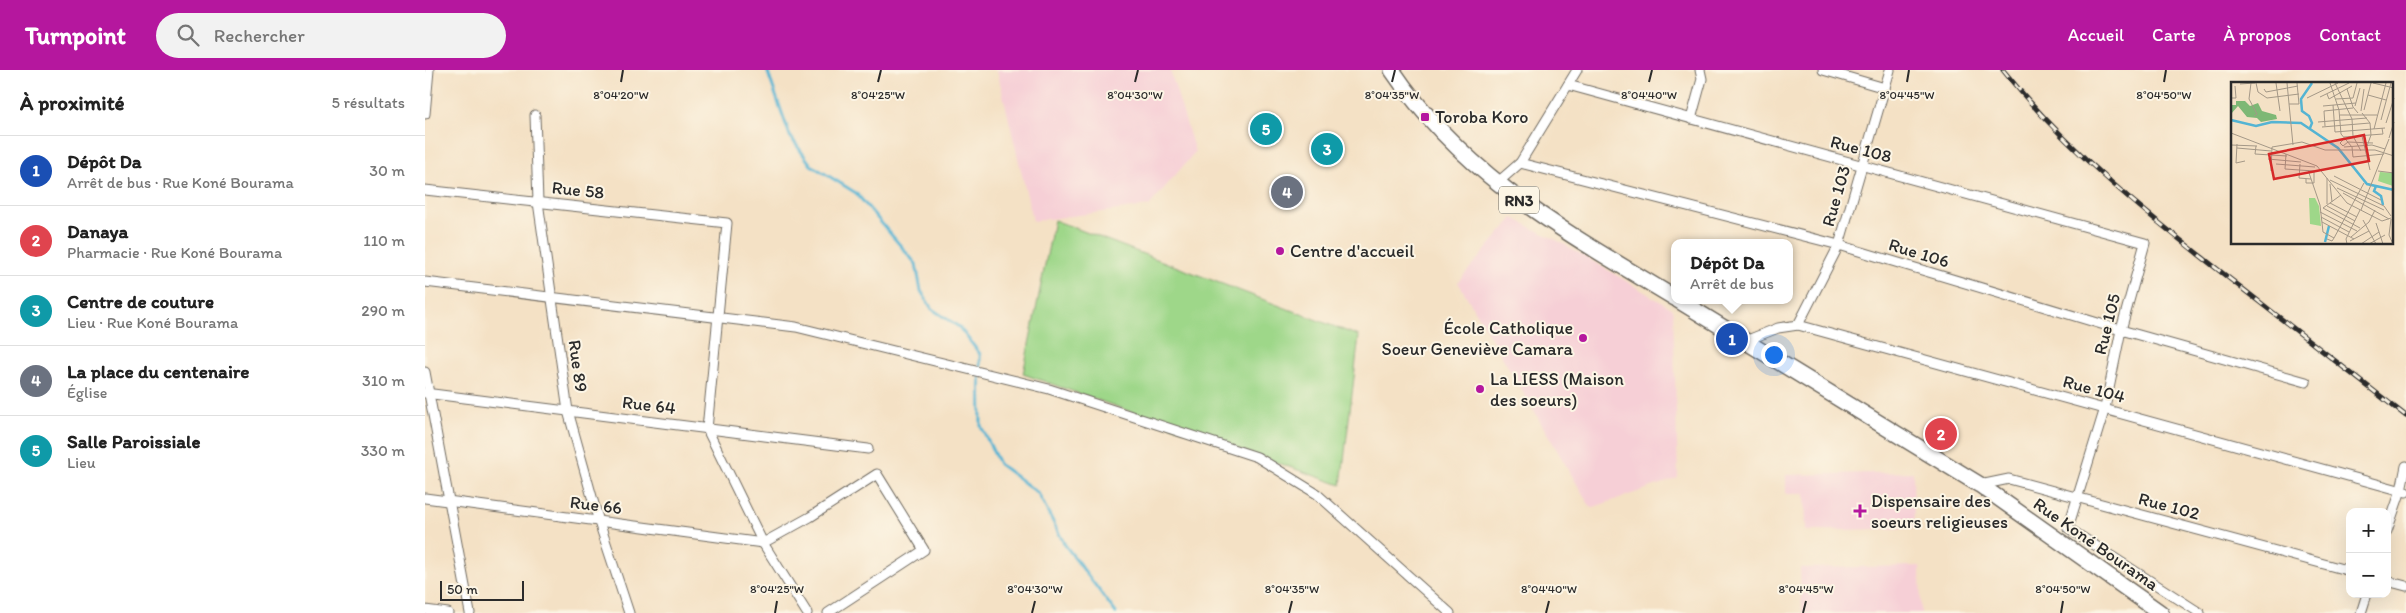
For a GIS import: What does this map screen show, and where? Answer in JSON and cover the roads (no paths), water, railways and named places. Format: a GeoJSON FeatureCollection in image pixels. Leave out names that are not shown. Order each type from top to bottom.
{"type":"FeatureCollection","features":[{"type":"Feature","properties":{"kind":"highway","name":"RN3"},"geometry":{"type":"LineString","coordinates":[[1392,70],[1409,95],[1456,148],[1496,184],[1556,226],[1671,296]]}},
{"type":"Feature","properties":{"kind":"highway","name":"Rue Koné Bourama"},"geometry":{"type":"LineString","coordinates":[[1684,304],[1980,485],[2161,613]]}},
{"type":"Feature","properties":{"kind":"street"},"geometry":{"type":"LineString","coordinates":[[425,114],[429,70]]}},
{"type":"Feature","properties":{"kind":"street"},"geometry":{"type":"LineString","coordinates":[[1496,184],[1520,163],[1577,70]]}},
{"type":"Feature","properties":{"kind":"street"},"geometry":{"type":"LineString","coordinates":[[1691,119],[1702,79],[1700,70]]}},
{"type":"Feature","properties":{"kind":"street"},"geometry":{"type":"LineString","coordinates":[[1823,70],[1885,88]]}},
{"type":"Feature","properties":{"kind":"street","name":"Rue 103"},"geometry":{"type":"LineString","coordinates":[[1798,325],[1839,245],[1890,70]]}},
{"type":"Feature","properties":{"kind":"street","name":"Rue 108"},"geometry":{"type":"LineString","coordinates":[[1568,85],[2145,243]]}},
{"type":"Feature","properties":{"kind":"street","name":"Rue 89"},"geometry":{"type":"LineString","coordinates":[[535,115],[537,202],[568,411],[599,522],[629,613]]}},
{"type":"Feature","properties":{"kind":"street","name":"Rue 106"},"geometry":{"type":"LineString","coordinates":[[1520,163],[1839,245],[2121,330],[2306,382]]}},
{"type":"Feature","properties":{"kind":"street","name":"Rue 58"},"geometry":{"type":"LineString","coordinates":[[425,190],[727,223],[718,318]]}},
{"type":"Feature","properties":{"kind":"street","name":"Rue 105"},"geometry":{"type":"LineString","coordinates":[[2145,243],[2121,330],[2105,408],[2068,528],[2200,613]]}},
{"type":"Feature","properties":{"kind":"street"},"geometry":{"type":"LineString","coordinates":[[425,282],[796,327],[1049,389],[1257,457],[1317,494],[1450,613]]}},
{"type":"Feature","properties":{"kind":"street"},"geometry":{"type":"LineString","coordinates":[[718,318],[707,429],[763,543],[807,613]]}},
{"type":"Feature","properties":{"kind":"street","name":"Rue 104"},"geometry":{"type":"LineString","coordinates":[[1745,342],[1778,328],[1798,325],[2404,491]]}},
{"type":"Feature","properties":{"kind":"street"},"geometry":{"type":"LineString","coordinates":[[425,372],[451,503],[470,613]]}},
{"type":"Feature","properties":{"kind":"street","name":"Rue 64"},"geometry":{"type":"LineString","coordinates":[[428,394],[868,449]]}},
{"type":"Feature","properties":{"kind":"street"},"geometry":{"type":"LineString","coordinates":[[2391,522],[2404,491],[2406,466]]}},
{"type":"Feature","properties":{"kind":"street"},"geometry":{"type":"LineString","coordinates":[[763,543],[810,517],[877,474],[924,550],[828,613]]}},
{"type":"Feature","properties":{"kind":"street","name":"Rue 102"},"geometry":{"type":"LineString","coordinates":[[1980,485],[2009,479],[2346,570]]}},
{"type":"Feature","properties":{"kind":"street","name":"Rue 66"},"geometry":{"type":"LineString","coordinates":[[425,498],[451,503],[763,543]]}},
{"type":"Feature","properties":{"kind":"street"},"geometry":{"type":"LineString","coordinates":[[2391,582],[2406,586]]}},
{"type":"Feature","properties":{"kind":"street"},"geometry":{"type":"LineString","coordinates":[[2361,613],[2366,598]]}},
{"type":"Feature","properties":{"kind":"street"},"geometry":{"type":"LineString","coordinates":[[425,610],[448,613]]}},
{"type":"Feature","properties":{"kind":"waterway"},"geometry":{"type":"LineString","coordinates":[[767,70],[790,136],[811,165],[856,193],[916,264],[921,291],[932,309],[959,327],[980,354],[981,426],[999,464],[1038,493],[1065,545],[1116,613]]}},
{"type":"Feature","properties":{"kind":"railway"},"geometry":{"type":"LineString","coordinates":[[2003,70],[2054,128],[2139,207],[2406,416]]}},
{"type":"Feature","properties":{"kind":"place","name":"Toroba Koro"},"geometry":{"type":"Point","coordinates":[1425,117]}},
{"type":"Feature","properties":{"kind":"place","name":"Salle Paroissiale"},"geometry":{"type":"Point","coordinates":[1266,129]}},
{"type":"Feature","properties":{"kind":"place","name":"Centre de couture"},"geometry":{"type":"Point","coordinates":[1327,149]}},
{"type":"Feature","properties":{"kind":"place","name":"La place du centenaire"},"geometry":{"type":"Point","coordinates":[1287,192]}},
{"type":"Feature","properties":{"kind":"place","name":"Centre d'accueil"},"geometry":{"type":"Point","coordinates":[1280,251]}},
{"type":"Feature","properties":{"kind":"place","name":"École Catholique Soeur Geneviève Camara"},"geometry":{"type":"Point","coordinates":[1583,338]}},
{"type":"Feature","properties":{"kind":"place","name":"Dépôt Da"},"geometry":{"type":"Point","coordinates":[1732,339]}},
{"type":"Feature","properties":{"kind":"place","name":"La LIESS (Maison des soeurs)"},"geometry":{"type":"Point","coordinates":[1480,389]}},
{"type":"Feature","properties":{"kind":"place","name":"Danaya"},"geometry":{"type":"Point","coordinates":[1941,434]}},
{"type":"Feature","properties":{"kind":"place","name":"Dispensaire des soeurs religieuses"},"geometry":{"type":"Point","coordinates":[1860,511]}}]}
